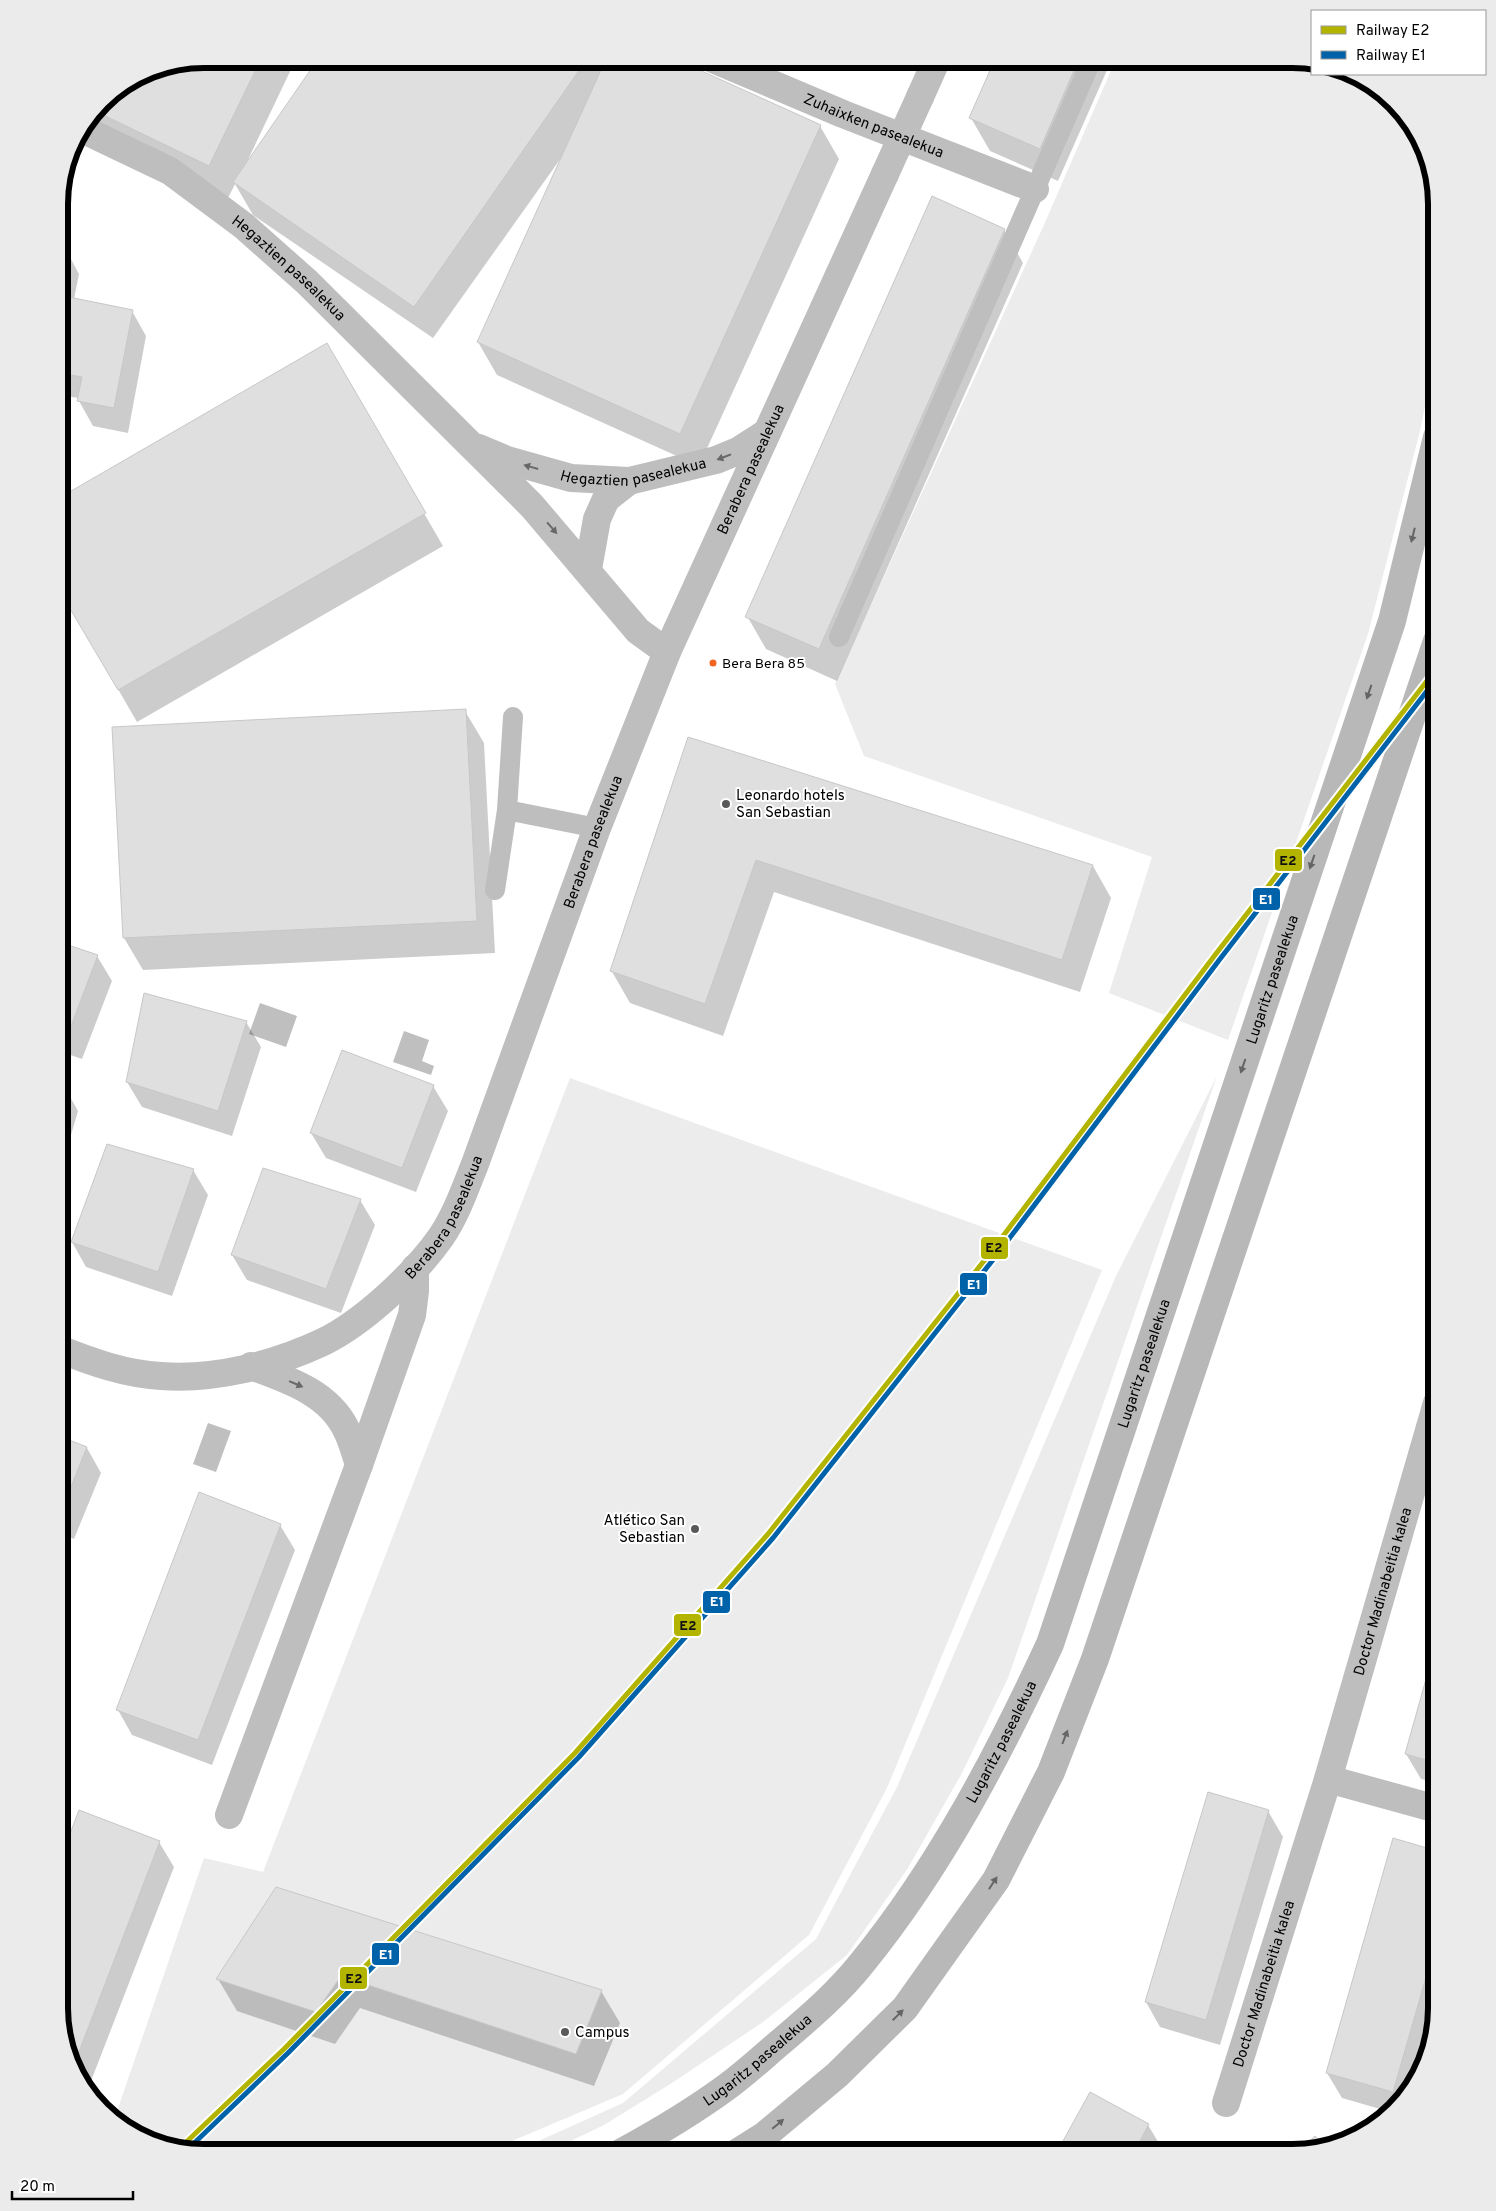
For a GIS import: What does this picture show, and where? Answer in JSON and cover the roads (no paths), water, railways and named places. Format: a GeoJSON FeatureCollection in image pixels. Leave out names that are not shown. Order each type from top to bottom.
{"type":"FeatureCollection","features":[{"type":"Feature","properties":{"kind":"main road","name":"Lugaritz pasealekua"},"geometry":{"type":"LineString","coordinates":[[637,2143],[676,2122],[730,2085],[810,2016],[861,1964],[904,1907],[943,1848],[971,1800],[1024,1699],[1053,1635],[1392,622],[1429,470]]}},
{"type":"Feature","properties":{"kind":"main road"},"geometry":{"type":"LineString","coordinates":[[751,2144],[837,2075],[904,2008],[996,1880],[1051,1772],[1095,1659],[1429,665]]}},
{"type":"Feature","properties":{"kind":"street","name":"Zuhaixken pasealekua"},"geometry":{"type":"LineString","coordinates":[[734,68],[843,114],[1035,190]]}},
{"type":"Feature","properties":{"kind":"street","name":"Berabera pasealekua"},"geometry":{"type":"LineString","coordinates":[[68,1352],[108,1368],[161,1376],[214,1375],[270,1362],[324,1341],[370,1312],[415,1268],[441,1236],[459,1203],[597,828],[667,652],[932,68]]}},
{"type":"Feature","properties":{"kind":"street","name":"Hegaztien pasealekua"},"geometry":{"type":"LineString","coordinates":[[88,132],[170,171],[244,226],[307,282],[532,506],[638,631],[667,652]]}},
{"type":"Feature","properties":{"kind":"street","name":"Hegaztien pasealekua"},"geometry":{"type":"LineString","coordinates":[[469,443],[507,460],[571,478],[629,481],[716,460],[738,452],[766,434]]}},
{"type":"Feature","properties":{"kind":"street"},"geometry":{"type":"LineString","coordinates":[[588,570],[597,519],[606,499],[629,481]]}},
{"type":"Feature","properties":{"kind":"street"},"geometry":{"type":"LineString","coordinates":[[229,1815],[359,1465],[412,1315],[415,1268]]}},
{"type":"Feature","properties":{"kind":"street"},"geometry":{"type":"LineString","coordinates":[[251,1366],[306,1388],[334,1410],[346,1429],[359,1465]]}},
{"type":"Feature","properties":{"kind":"street","name":"Doctor Madinabeitia kalea"},"geometry":{"type":"LineString","coordinates":[[1226,2103],[1328,1779],[1429,1431]]}},
{"type":"Feature","properties":{"kind":"street"},"geometry":{"type":"LineString","coordinates":[[1328,1779],[1429,1806]]}},
{"type":"Feature","properties":{"kind":"lane"},"geometry":{"type":"LineString","coordinates":[[839,637],[1088,68]]}},
{"type":"Feature","properties":{"kind":"lane"},"geometry":{"type":"LineString","coordinates":[[495,890],[507,810],[513,717]]}},
{"type":"Feature","properties":{"kind":"lane"},"geometry":{"type":"LineString","coordinates":[[507,810],[597,828]]}},
{"type":"Feature","properties":{"kind":"rail line","name":"E2"},"geometry":{"type":"LineString","coordinates":[[186,2142],[284,2049],[575,1753],[768,1534],[991,1252],[1215,955],[1429,678]]}},
{"type":"Feature","properties":{"kind":"rail line","name":"E1"},"geometry":{"type":"LineString","coordinates":[[194,2143],[288,2053],[579,1757],[773,1538],[996,1256],[1220,959],[1429,688]]}},
{"type":"Feature","properties":{"kind":"place","name":"Bera Bera 85"},"geometry":{"type":"Point","coordinates":[713,663]}},
{"type":"Feature","properties":{"kind":"place","name":"Leonardo hotels San Sebastian"},"geometry":{"type":"Point","coordinates":[726,804]}},
{"type":"Feature","properties":{"kind":"place","name":"Atlético San Sebastian"},"geometry":{"type":"Point","coordinates":[695,1529]}},
{"type":"Feature","properties":{"kind":"place","name":"Campus"},"geometry":{"type":"Point","coordinates":[565,2032]}}]}
